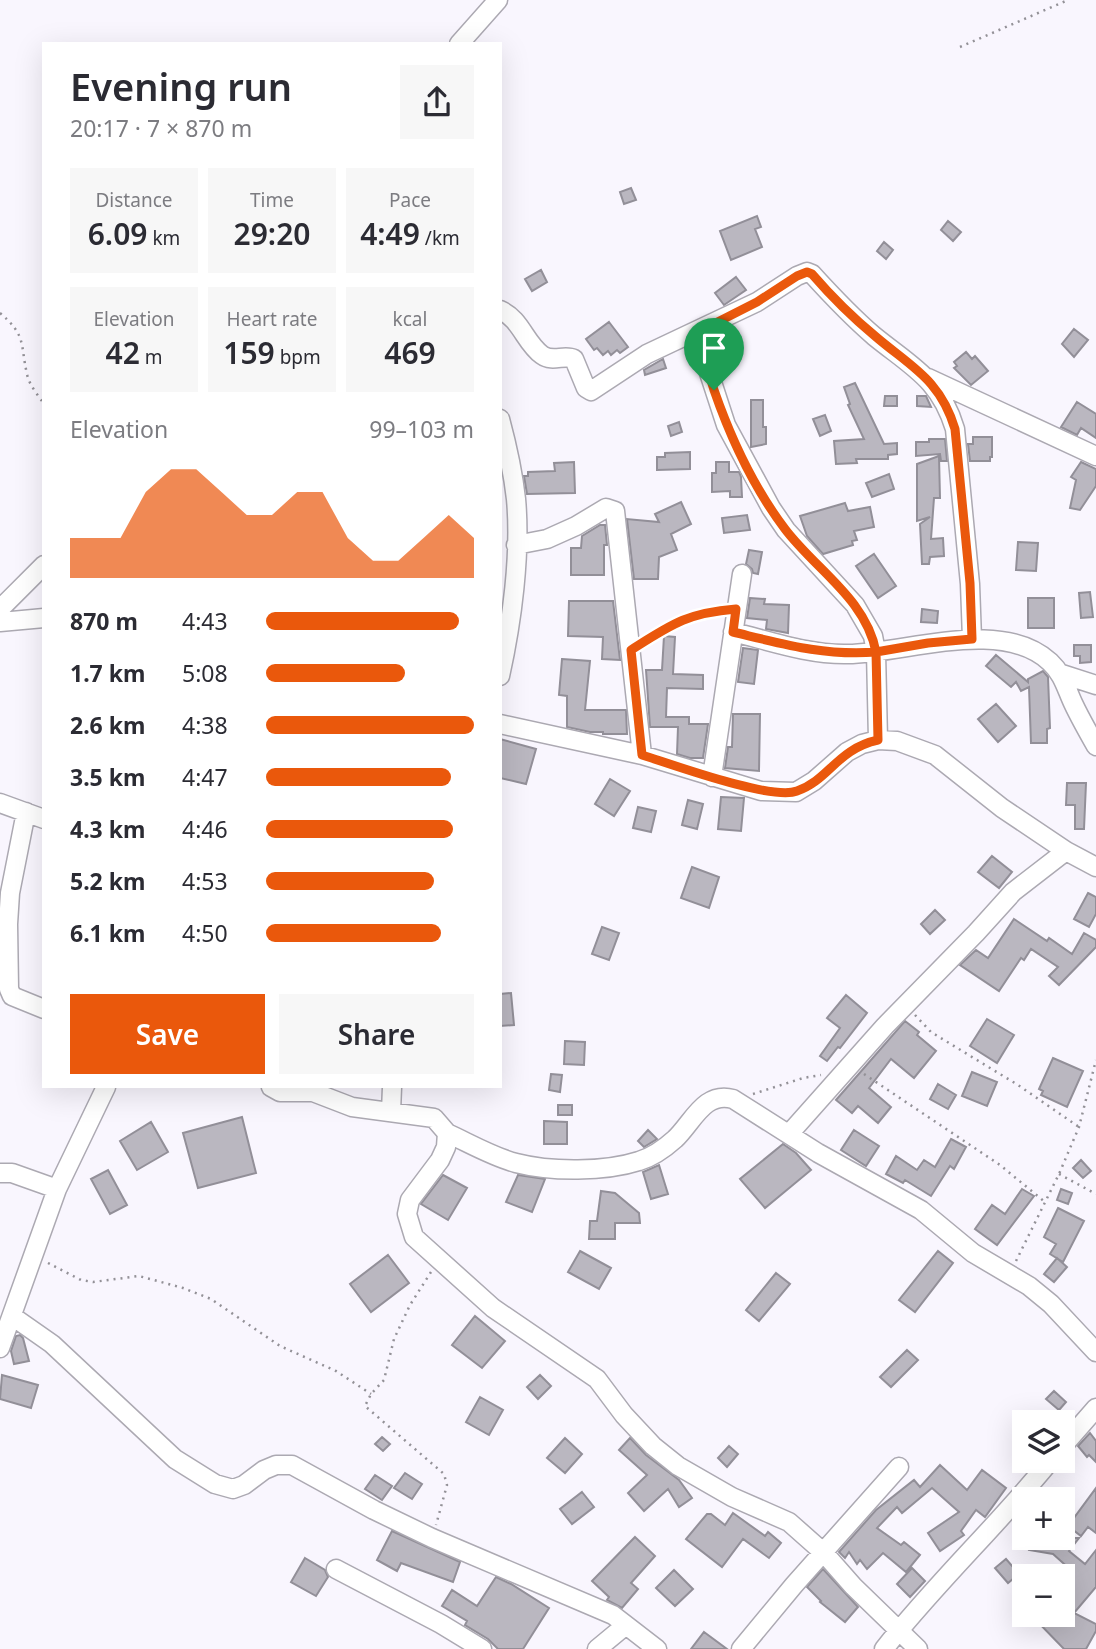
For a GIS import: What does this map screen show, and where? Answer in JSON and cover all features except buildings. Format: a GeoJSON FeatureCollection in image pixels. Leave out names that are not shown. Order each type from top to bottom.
{"type":"FeatureCollection","features":[{"type":"Feature","properties":{"kind":"street"},"geometry":{"type":"LineString","coordinates":[[461,42],[498,0]]}},
{"type":"Feature","properties":{"kind":"street"},"geometry":{"type":"LineString","coordinates":[[502,311],[510,316],[541,355],[550,359],[574,359],[588,391],[647,354],[757,302],[807,272],[874,336],[928,378],[1096,456]]}},
{"type":"Feature","properties":{"kind":"street"},"geometry":{"type":"LineString","coordinates":[[696,333],[726,425],[760,488],[786,530],[855,604],[868,625],[876,652],[878,740]]}},
{"type":"Feature","properties":{"kind":"street"},"geometry":{"type":"LineString","coordinates":[[928,378],[948,407],[955,429],[970,583],[972,639]]}},
{"type":"Feature","properties":{"kind":"street"},"geometry":{"type":"LineString","coordinates":[[502,429],[516,499],[516,545],[510,618],[502,664]]}},
{"type":"Feature","properties":{"kind":"street"},"geometry":{"type":"LineString","coordinates":[[516,545],[547,539],[598,512],[613,508],[618,516],[642,755]]}},
{"type":"Feature","properties":{"kind":"street"},"geometry":{"type":"LineString","coordinates":[[0,609],[42,567]]}},
{"type":"Feature","properties":{"kind":"street"},"geometry":{"type":"LineString","coordinates":[[712,777],[742,574]]}},
{"type":"Feature","properties":{"kind":"street"},"geometry":{"type":"LineString","coordinates":[[0,622],[42,618]]}},
{"type":"Feature","properties":{"kind":"street"},"geometry":{"type":"LineString","coordinates":[[733,632],[811,651],[848,654],[972,639],[1024,646],[1041,654],[1062,674],[1076,710],[1096,746]]}},
{"type":"Feature","properties":{"kind":"street"},"geometry":{"type":"LineString","coordinates":[[1062,674],[1096,685]]}},
{"type":"Feature","properties":{"kind":"street"},"geometry":{"type":"LineString","coordinates":[[502,723],[642,755],[761,791],[796,792],[814,781],[847,752],[862,744],[878,740],[897,741],[935,755],[1002,808],[1066,851],[1096,867]]}},
{"type":"Feature","properties":{"kind":"street"},"geometry":{"type":"LineString","coordinates":[[0,803],[42,818]]}},
{"type":"Feature","properties":{"kind":"street"},"geometry":{"type":"LineString","coordinates":[[26,812],[10,893],[9,989],[6,996],[42,1008]]}},
{"type":"Feature","properties":{"kind":"street"},"geometry":{"type":"LineString","coordinates":[[789,1134],[846,1067],[1013,892],[1066,851]]}},
{"type":"Feature","properties":{"kind":"street"},"geometry":{"type":"LineString","coordinates":[[0,1348],[57,1189],[106,1088]]}},
{"type":"Feature","properties":{"kind":"street"},"geometry":{"type":"LineString","coordinates":[[273,1088],[280,1092],[313,1092],[352,1107],[434,1118],[447,1133],[516,1163],[578,1170],[613,1167],[659,1152],[677,1137],[712,1099],[733,1099],[818,1153],[911,1203],[973,1253],[1010,1273],[1051,1304],[1096,1352]]}},
{"type":"Feature","properties":{"kind":"street"},"geometry":{"type":"LineString","coordinates":[[391,1111],[392,1088]]}},
{"type":"Feature","properties":{"kind":"street"},"geometry":{"type":"LineString","coordinates":[[447,1133],[443,1153],[410,1200],[407,1214],[414,1237],[493,1308],[597,1379],[638,1430],[678,1466],[732,1497],[789,1522],[824,1553],[853,1586],[918,1649]]}},
{"type":"Feature","properties":{"kind":"street"},"geometry":{"type":"LineString","coordinates":[[0,1174],[12,1173],[57,1189]]}},
{"type":"Feature","properties":{"kind":"street"},"geometry":{"type":"LineString","coordinates":[[12,1315],[52,1344],[175,1459],[215,1484],[233,1489],[276,1465],[292,1465],[432,1538],[613,1615],[657,1649]]}},
{"type":"Feature","properties":{"kind":"street"},"geometry":{"type":"LineString","coordinates":[[1075,1432],[1096,1408]]}},
{"type":"Feature","properties":{"kind":"street"},"geometry":{"type":"LineString","coordinates":[[741,1649],[765,1618],[899,1467]]}},
{"type":"Feature","properties":{"kind":"street"},"geometry":{"type":"LineString","coordinates":[[884,1649],[1039,1473]]}},
{"type":"Feature","properties":{"kind":"street"},"geometry":{"type":"LineString","coordinates":[[336,1569],[441,1624],[482,1649]]}},
{"type":"Feature","properties":{"kind":"street"},"geometry":{"type":"LineString","coordinates":[[597,1649],[626,1625]]}},
{"type":"Feature","properties":{"kind":"path"},"geometry":{"type":"LineString","coordinates":[[960,47],[1068,0]]}},
{"type":"Feature","properties":{"kind":"path"},"geometry":{"type":"LineString","coordinates":[[0,313],[21,337],[27,378],[42,401]]}},
{"type":"Feature","properties":{"kind":"path"},"geometry":{"type":"LineString","coordinates":[[631,650],[683,618],[698,613],[736,609]]}},
{"type":"Feature","properties":{"kind":"path"},"geometry":{"type":"LineString","coordinates":[[905,1005],[931,1032],[1079,1127]]}},
{"type":"Feature","properties":{"kind":"path"},"geometry":{"type":"LineString","coordinates":[[1010,1273],[1079,1127],[1096,1060]]}},
{"type":"Feature","properties":{"kind":"path"},"geometry":{"type":"LineString","coordinates":[[733,1099],[846,1067],[1000,1165],[1045,1202]]}},
{"type":"Feature","properties":{"kind":"path"},"geometry":{"type":"LineString","coordinates":[[1059,1174],[1096,1194]]}},
{"type":"Feature","properties":{"kind":"path"},"geometry":{"type":"LineString","coordinates":[[32,1255],[81,1280],[93,1282],[139,1276],[211,1299],[280,1346],[336,1371],[371,1394]]}},
{"type":"Feature","properties":{"kind":"path"},"geometry":{"type":"LineString","coordinates":[[432,1538],[447,1485],[444,1474],[365,1406],[371,1394],[384,1380],[394,1339],[410,1305],[438,1261]]}},
{"type":"Feature","properties":{"kind":"route"},"geometry":{"type":"LineString","coordinates":[[714,390],[696,333],[757,302],[807,272],[874,336],[928,378],[948,407],[955,429],[970,583],[972,639],[876,652],[878,740],[847,752],[814,781],[796,792],[761,791],[642,755],[631,650],[683,618],[698,613],[736,609],[733,632],[811,651],[848,654],[876,652],[873,636],[855,604],[786,530],[771,508],[726,425],[714,390]]}}]}
